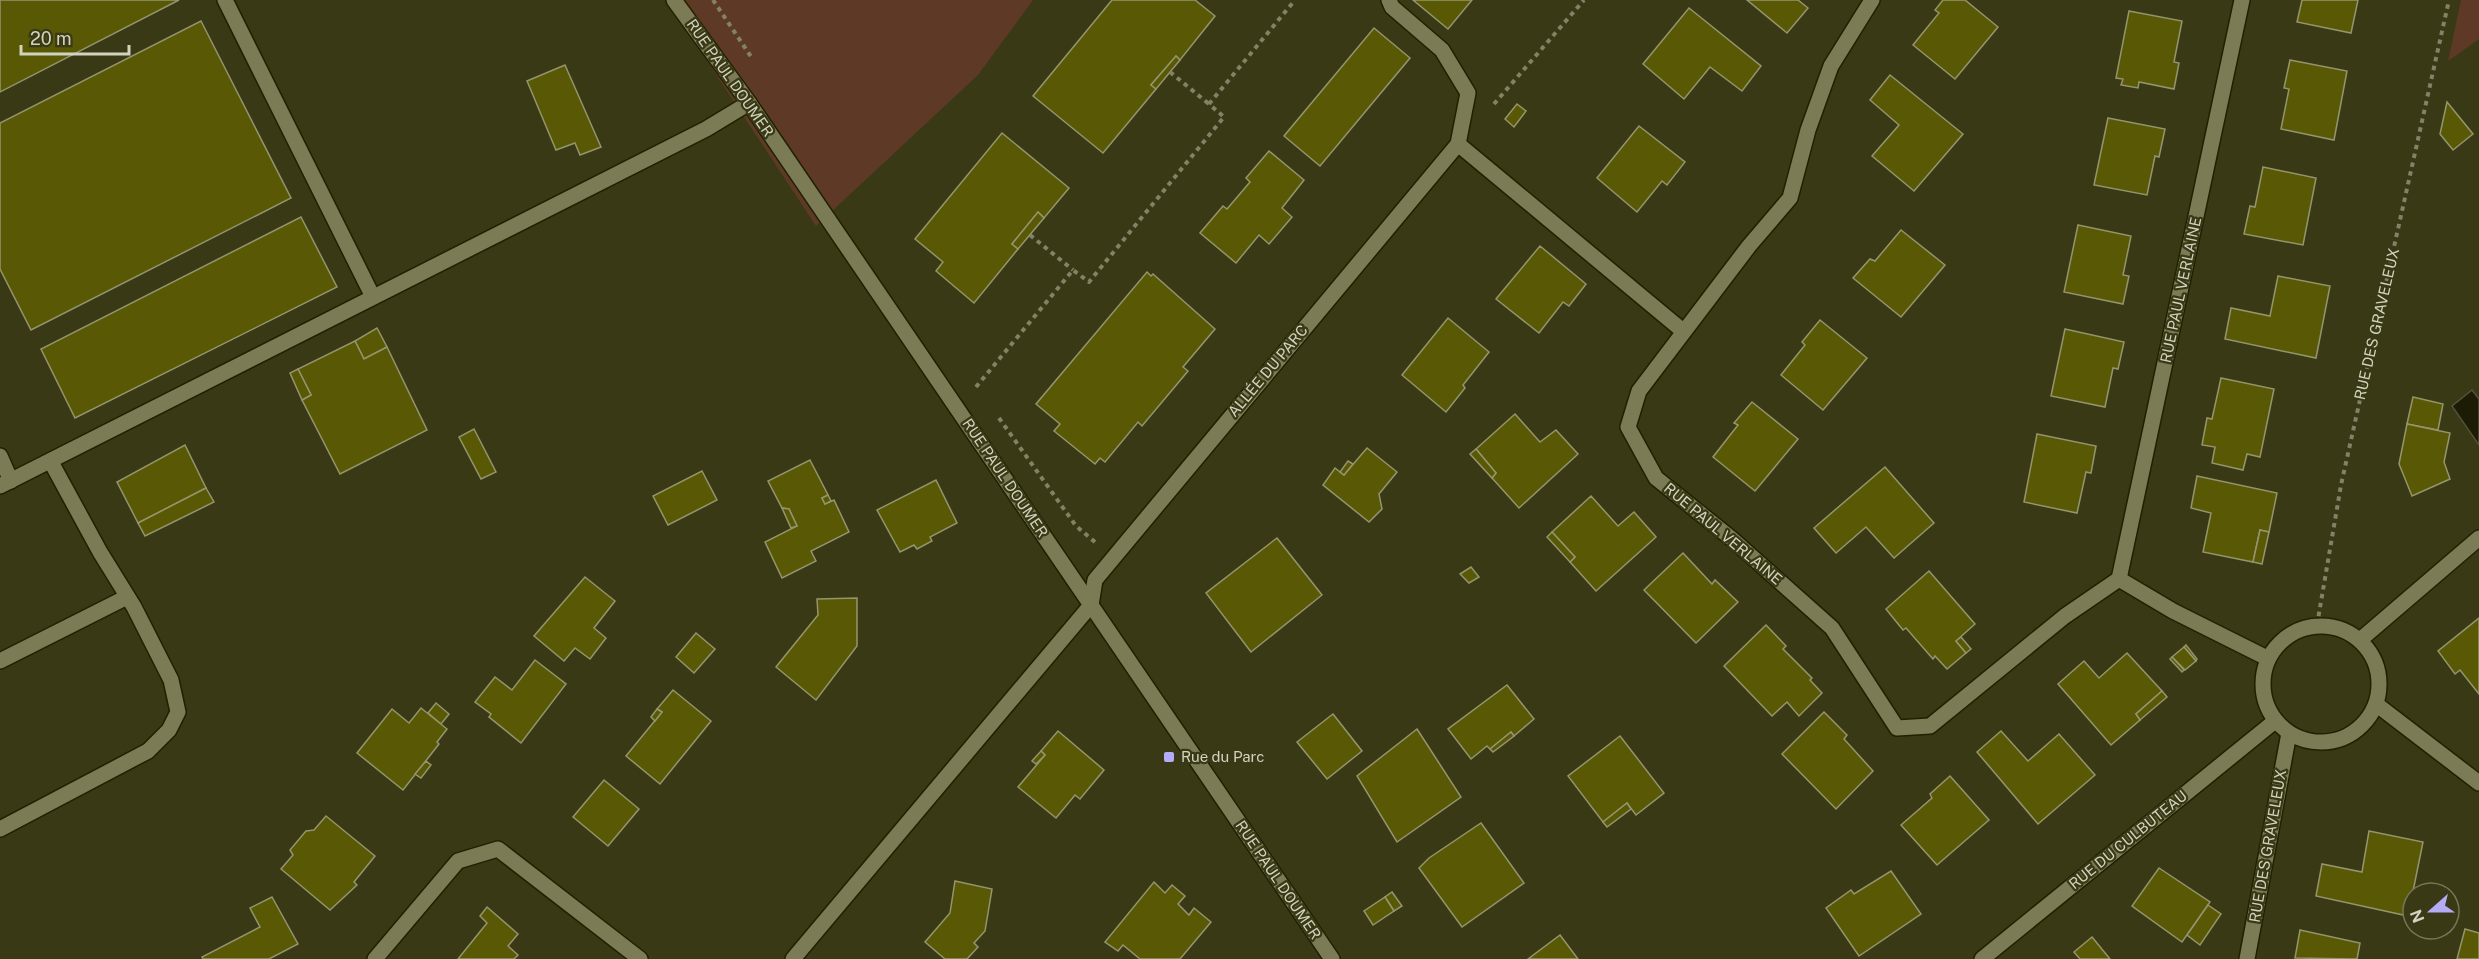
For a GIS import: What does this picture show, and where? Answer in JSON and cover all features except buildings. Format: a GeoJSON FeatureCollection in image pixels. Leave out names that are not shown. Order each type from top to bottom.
{"type":"FeatureCollection","features":[{"type":"Feature","properties":{"kind":"street"},"geometry":{"type":"LineString","coordinates":[[225,0],[373,297]]}},
{"type":"Feature","properties":{"kind":"street","name":"RUE PAUL DOUMER"},"geometry":{"type":"LineString","coordinates":[[674,0],[749,103],[1332,959]]}},
{"type":"Feature","properties":{"kind":"street"},"geometry":{"type":"LineString","coordinates":[[1389,0],[1392,7],[1442,50],[1468,93],[1458,144],[1683,331]]}},
{"type":"Feature","properties":{"kind":"street","name":"RUE PAUL VERLAINE"},"geometry":{"type":"LineString","coordinates":[[1872,0],[1831,66],[1808,130],[1790,198],[1683,331],[1639,391],[1628,427],[1656,478],[1732,539],[1832,628],[1897,728],[1930,726],[2065,616],[2119,579],[2242,0]]}},
{"type":"Feature","properties":{"kind":"street"},"geometry":{"type":"LineString","coordinates":[[0,456],[5,484],[706,129],[749,103]]}},
{"type":"Feature","properties":{"kind":"street","name":"ALLÉE DU PARC"},"geometry":{"type":"LineString","coordinates":[[1091,605],[1095,580],[1458,144]]}},
{"type":"Feature","properties":{"kind":"street"},"geometry":{"type":"LineString","coordinates":[[0,829],[148,751],[169,730],[178,712],[171,680],[51,462]]}},
{"type":"Feature","properties":{"kind":"street"},"geometry":{"type":"LineString","coordinates":[[2360,640],[2479,538]]}},
{"type":"Feature","properties":{"kind":"street"},"geometry":{"type":"LineString","coordinates":[[2119,579],[2173,611],[2267,658]]}},
{"type":"Feature","properties":{"kind":"street"},"geometry":{"type":"LineString","coordinates":[[0,661],[127,597]]}},
{"type":"Feature","properties":{"kind":"street"},"geometry":{"type":"LineString","coordinates":[[793,959],[1091,605]]}},
{"type":"Feature","properties":{"kind":"street"},"geometry":{"type":"LineString","coordinates":[[2317,625],[2343,629],[2360,640],[2373,656],[2378,669],[2380,686],[2376,704],[2367,720],[2356,730],[2332,741],[2307,741],[2289,733],[2275,721],[2266,705],[2262,682],[2267,658],[2290,633],[2317,625]]}},
{"type":"Feature","properties":{"kind":"street"},"geometry":{"type":"LineString","coordinates":[[2376,704],[2479,783]]}},
{"type":"Feature","properties":{"kind":"street","name":"RUE DU CULBUTEAU"},"geometry":{"type":"LineString","coordinates":[[1982,959],[2275,721]]}},
{"type":"Feature","properties":{"kind":"street","name":"RUE DES GRAVELEUX"},"geometry":{"type":"LineString","coordinates":[[2247,959],[2289,733]]}},
{"type":"Feature","properties":{"kind":"street"},"geometry":{"type":"LineString","coordinates":[[375,959],[458,861],[498,849],[640,959]]}},
{"type":"Feature","properties":{"kind":"path"},"geometry":{"type":"LineString","coordinates":[[713,0],[759,68]]}},
{"type":"Feature","properties":{"kind":"path"},"geometry":{"type":"LineString","coordinates":[[1209,104],[1295,0]]}},
{"type":"Feature","properties":{"kind":"path"},"geometry":{"type":"LineString","coordinates":[[1489,110],[1584,0]]}},
{"type":"Feature","properties":{"kind":"path","name":"RUE DES GRAVELEUX"},"geometry":{"type":"LineString","coordinates":[[2317,625],[2341,485],[2449,0]]}},
{"type":"Feature","properties":{"kind":"path"},"geometry":{"type":"LineString","coordinates":[[1030,235],[1089,282],[1224,117],[1170,72]]}},
{"type":"Feature","properties":{"kind":"path"},"geometry":{"type":"LineString","coordinates":[[976,387],[1073,270]]}},
{"type":"Feature","properties":{"kind":"path"},"geometry":{"type":"LineString","coordinates":[[970,377],[983,396]]}},
{"type":"Feature","properties":{"kind":"path"},"geometry":{"type":"LineString","coordinates":[[996,415],[1076,526],[1113,559]]}},
{"type":"Feature","properties":{"kind":"shaded area"},"geometry":{"type":"Polygon","coordinates":[[[667,0],[1033,0],[978,75],[816,226],[667,0]]]}},
{"type":"Feature","properties":{"kind":"shaded area"},"geometry":{"type":"Polygon","coordinates":[[[2461,0],[2479,0],[2479,39],[2448,61],[2461,0]]]}},
{"type":"Feature","properties":{"kind":"shaded area"},"geometry":{"type":"Polygon","coordinates":[[[2472,390],[2479,399],[2479,445],[2452,406],[2472,390]]]}},
{"type":"Feature","properties":{"kind":"place","name":"Rue du Parc"},"geometry":{"type":"Point","coordinates":[1169,757]}}]}
